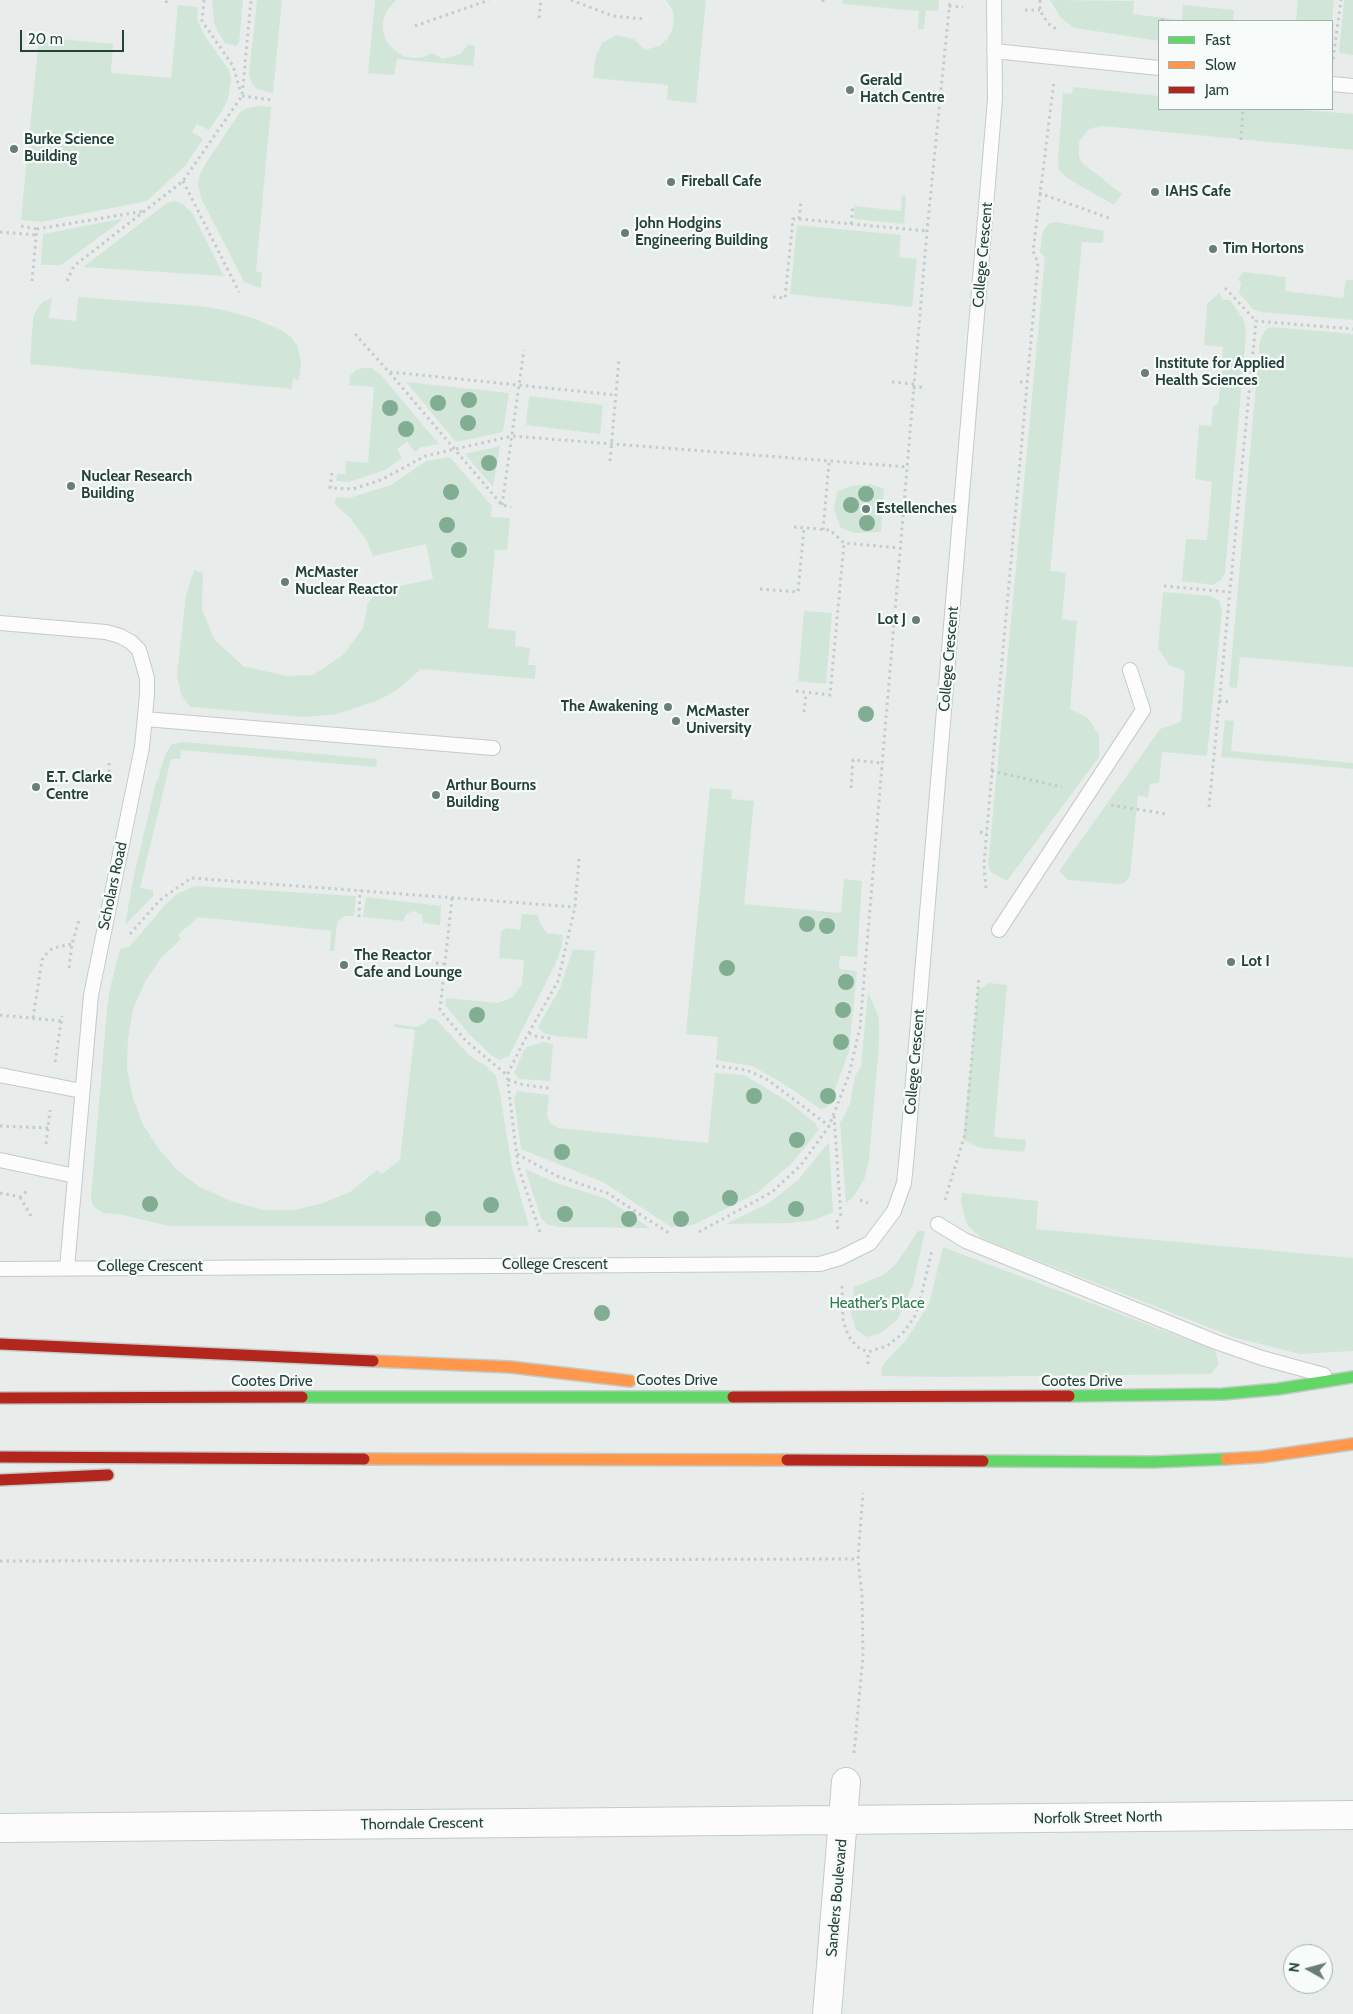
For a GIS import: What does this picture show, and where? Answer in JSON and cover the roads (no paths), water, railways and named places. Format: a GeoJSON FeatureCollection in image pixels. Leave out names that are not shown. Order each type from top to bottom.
{"type":"FeatureCollection","features":[{"type":"Feature","properties":{"kind":"main road"},"geometry":{"type":"LineString","coordinates":[[0,1344],[510,1367],[646,1383]]}},
{"type":"Feature","properties":{"kind":"main road","name":"Cootes Drive"},"geometry":{"type":"LineString","coordinates":[[0,1398],[753,1395],[1069,1397],[1223,1394],[1278,1389],[1353,1377]]}},
{"type":"Feature","properties":{"kind":"main road"},"geometry":{"type":"LineString","coordinates":[[665,1385],[753,1395]]}},
{"type":"Feature","properties":{"kind":"main road"},"geometry":{"type":"LineString","coordinates":[[0,1457],[1153,1462],[1261,1457],[1353,1444]]}},
{"type":"Feature","properties":{"kind":"main road"},"geometry":{"type":"LineString","coordinates":[[209,1470],[417,1459]]}},
{"type":"Feature","properties":{"kind":"main road"},"geometry":{"type":"LineString","coordinates":[[0,1480],[119,1474]]}},
{"type":"Feature","properties":{"kind":"street","name":"Sanders Boulevard"},"geometry":{"type":"LineString","coordinates":[[827,2014],[850,1769]]}},
{"type":"Feature","properties":{"kind":"street","name":"Norfolk Street North"},"geometry":{"type":"LineString","coordinates":[[844,1820],[1353,1815]]}},
{"type":"Feature","properties":{"kind":"street","name":"Thorndale Crescent"},"geometry":{"type":"LineString","coordinates":[[0,1828],[844,1820]]}},
{"type":"Feature","properties":{"kind":"lane","name":"College Crescent"},"geometry":{"type":"LineString","coordinates":[[0,1269],[820,1264],[840,1258],[870,1243],[894,1211],[904,1183],[907,1153],[995,99],[994,0]]}},
{"type":"Feature","properties":{"kind":"lane"},"geometry":{"type":"LineString","coordinates":[[994,51],[1158,68]]}},
{"type":"Feature","properties":{"kind":"lane"},"geometry":{"type":"LineString","coordinates":[[1333,84],[1353,86]]}},
{"type":"Feature","properties":{"kind":"lane","name":"Scholars Road"},"geometry":{"type":"LineString","coordinates":[[0,623],[106,632],[120,636],[131,642],[139,650],[147,678],[146,719],[91,994],[67,1268]]}},
{"type":"Feature","properties":{"kind":"lane"},"geometry":{"type":"LineString","coordinates":[[999,930],[1142,710],[1130,670]]}},
{"type":"Feature","properties":{"kind":"lane"},"geometry":{"type":"LineString","coordinates":[[146,719],[492,748]]}},
{"type":"Feature","properties":{"kind":"lane"},"geometry":{"type":"LineString","coordinates":[[0,1075],[82,1091]]}},
{"type":"Feature","properties":{"kind":"lane"},"geometry":{"type":"LineString","coordinates":[[0,1160],[75,1176]]}},
{"type":"Feature","properties":{"kind":"lane"},"geometry":{"type":"LineString","coordinates":[[938,1224],[966,1241],[1216,1342],[1262,1358],[1339,1380]]}},
{"type":"Feature","properties":{"kind":"place","name":"Gerald Hatch Centre"},"geometry":{"type":"Point","coordinates":[850,90]}},
{"type":"Feature","properties":{"kind":"place","name":"Burke Science Building"},"geometry":{"type":"Point","coordinates":[14,149]}},
{"type":"Feature","properties":{"kind":"place","name":"Fireball Cafe"},"geometry":{"type":"Point","coordinates":[671,182]}},
{"type":"Feature","properties":{"kind":"place","name":"IAHS Cafe"},"geometry":{"type":"Point","coordinates":[1155,192]}},
{"type":"Feature","properties":{"kind":"place","name":"John Hodgins Engineering Building"},"geometry":{"type":"Point","coordinates":[625,233]}},
{"type":"Feature","properties":{"kind":"place","name":"Tim Hortons"},"geometry":{"type":"Point","coordinates":[1213,249]}},
{"type":"Feature","properties":{"kind":"place","name":"Institute for Applied Health Sciences"},"geometry":{"type":"Point","coordinates":[1145,373]}},
{"type":"Feature","properties":{"kind":"place","name":"Nuclear Research Building"},"geometry":{"type":"Point","coordinates":[71,486]}},
{"type":"Feature","properties":{"kind":"place","name":"Estellenches"},"geometry":{"type":"Point","coordinates":[866,509]}},
{"type":"Feature","properties":{"kind":"place","name":"McMaster Nuclear Reactor"},"geometry":{"type":"Point","coordinates":[285,582]}},
{"type":"Feature","properties":{"kind":"place","name":"Lot J"},"geometry":{"type":"Point","coordinates":[916,620]}},
{"type":"Feature","properties":{"kind":"place","name":"The Awakening"},"geometry":{"type":"Point","coordinates":[668,707]}},
{"type":"Feature","properties":{"kind":"place","name":"McMaster University"},"geometry":{"type":"Point","coordinates":[676,721]}},
{"type":"Feature","properties":{"kind":"place","name":"E.T. Clarke Centre"},"geometry":{"type":"Point","coordinates":[36,787]}},
{"type":"Feature","properties":{"kind":"place","name":"Arthur Bourns Building"},"geometry":{"type":"Point","coordinates":[436,795]}},
{"type":"Feature","properties":{"kind":"place","name":"Lot I"},"geometry":{"type":"Point","coordinates":[1231,962]}},
{"type":"Feature","properties":{"kind":"place","name":"The Reactor Cafe and Lounge"},"geometry":{"type":"Point","coordinates":[344,965]}},
{"type":"Feature","properties":{"kind":"park label","name":"Heather’s Place"},"geometry":{"type":"Point","coordinates":[877,1304]}}]}
